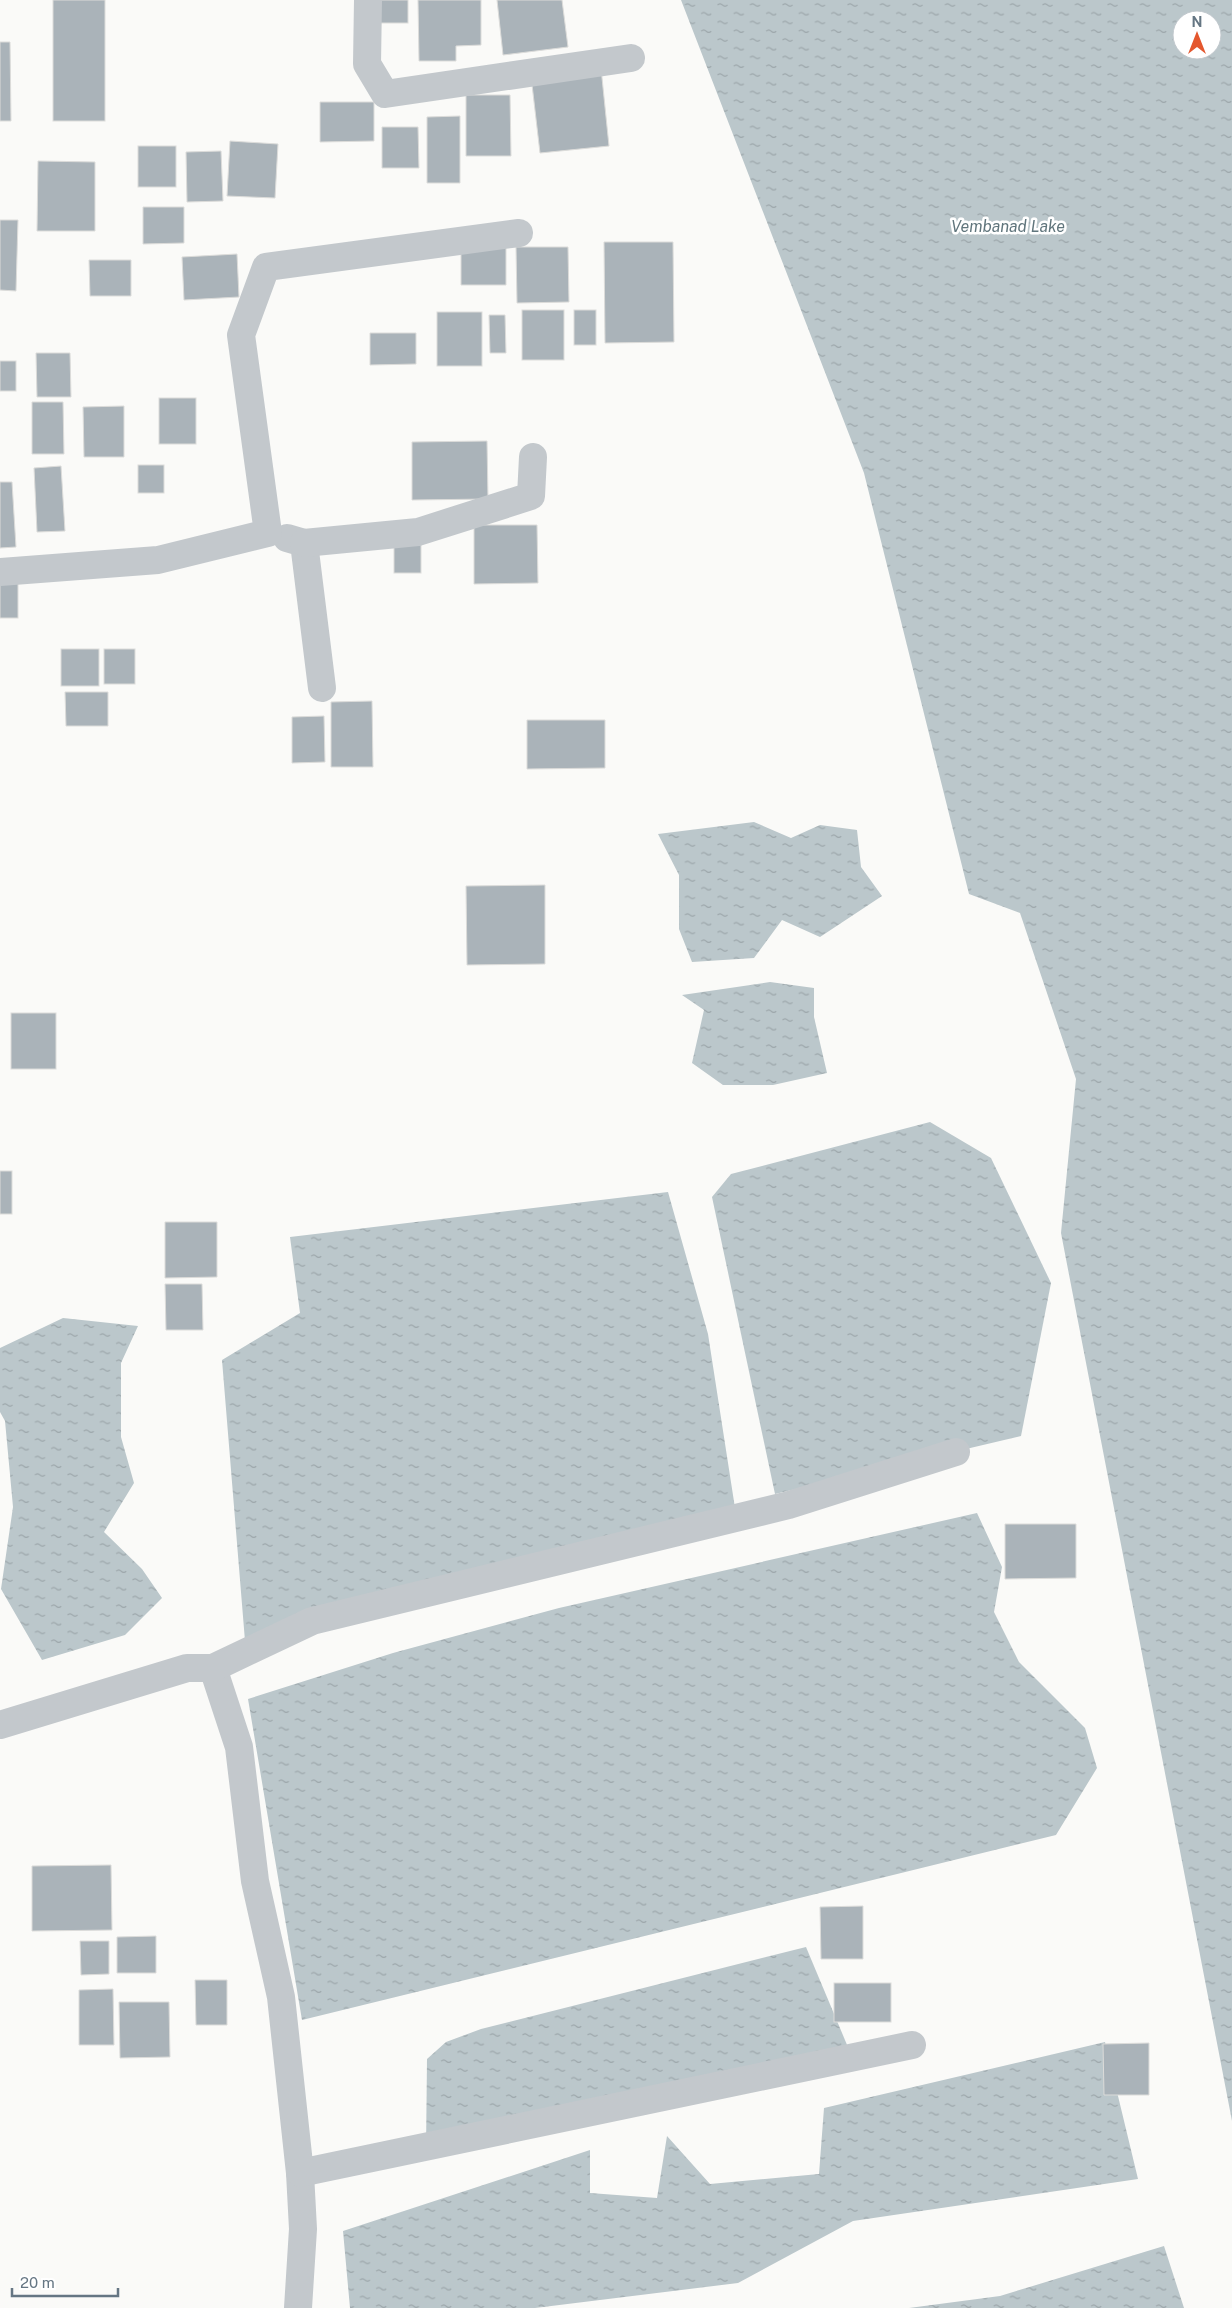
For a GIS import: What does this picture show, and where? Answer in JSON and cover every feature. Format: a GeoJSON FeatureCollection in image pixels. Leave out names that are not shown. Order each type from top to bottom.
{"type":"FeatureCollection","features":[{"type":"Feature","properties":{"kind":"street"},"geometry":{"type":"LineString","coordinates":[[368,0],[367,64],[385,94],[631,58]]}},
{"type":"Feature","properties":{"kind":"street"},"geometry":{"type":"LineString","coordinates":[[268,533],[241,334],[266,267],[519,233]]}},
{"type":"Feature","properties":{"kind":"street"},"geometry":{"type":"LineString","coordinates":[[0,572],[158,560],[268,533],[304,543],[418,532],[530,496],[533,457]]}},
{"type":"Feature","properties":{"kind":"street"},"geometry":{"type":"LineString","coordinates":[[304,543],[322,688]]}},
{"type":"Feature","properties":{"kind":"street"},"geometry":{"type":"LineString","coordinates":[[0,1725],[187,1668],[213,1668],[312,1621],[789,1505],[956,1452]]}},
{"type":"Feature","properties":{"kind":"street"},"geometry":{"type":"LineString","coordinates":[[213,1668],[239,1747],[255,1881],[281,1997],[300,2173],[303,2229],[298,2308]]}},
{"type":"Feature","properties":{"kind":"street"},"geometry":{"type":"LineString","coordinates":[[300,2173],[912,2045]]}},
{"type":"Feature","properties":{"kind":"water","name":"Vembanad Lake"},"geometry":{"type":"Polygon","coordinates":[[[681,0],[1232,0],[1232,2121],[1061,1233],[1076,1079],[1020,913],[969,894],[864,473],[681,0]]]}},
{"type":"Feature","properties":{"kind":"water"},"geometry":{"type":"Polygon","coordinates":[[[754,822],[791,838],[820,825],[857,830],[861,867],[882,896],[820,937],[782,920],[754,958],[692,962],[679,929],[679,875],[658,834],[754,822]]]}},
{"type":"Feature","properties":{"kind":"water"},"geometry":{"type":"Polygon","coordinates":[[[770,982],[814,988],[814,1017],[827,1073],[773,1085],[723,1085],[692,1063],[704,1010],[682,995],[770,982]]]}},
{"type":"Feature","properties":{"kind":"water"},"geometry":{"type":"Polygon","coordinates":[[[930,1122],[991,1158],[1051,1283],[1021,1436],[775,1494],[712,1197],[731,1174],[930,1122]]]}},
{"type":"Feature","properties":{"kind":"water"},"geometry":{"type":"Polygon","coordinates":[[[668,1192],[708,1334],[735,1508],[245,1641],[222,1360],[300,1313],[290,1237],[668,1192]]]}},
{"type":"Feature","properties":{"kind":"water"},"geometry":{"type":"Polygon","coordinates":[[[63,1318],[138,1326],[121,1363],[121,1437],[134,1483],[104,1532],[142,1569],[162,1598],[125,1635],[42,1660],[1,1589],[13,1507],[5,1421],[0,1412],[0,1348],[63,1318]]]}},
{"type":"Feature","properties":{"kind":"water"},"geometry":{"type":"Polygon","coordinates":[[[977,1513],[1002,1567],[994,1612],[1019,1662],[1085,1728],[1097,1768],[1056,1835],[302,2020],[248,1699],[393,1653],[559,1608],[977,1513]]]}},
{"type":"Feature","properties":{"kind":"water"},"geometry":{"type":"Polygon","coordinates":[[[806,1947],[850,2052],[426,2151],[427,2059],[446,2042],[481,2029],[806,1947]]]}},
{"type":"Feature","properties":{"kind":"water"},"geometry":{"type":"Polygon","coordinates":[[[1105,2042],[1138,2179],[853,2221],[738,2283],[535,2308],[350,2308],[343,2231],[590,2150],[590,2193],[657,2198],[667,2136],[710,2184],[819,2174],[824,2108],[1105,2042]]]}},
{"type":"Feature","properties":{"kind":"water"},"geometry":{"type":"Polygon","coordinates":[[[1164,2246],[1184,2308],[909,2308],[1000,2296],[1164,2246]]]}},
{"type":"Feature","properties":{"kind":"building"},"geometry":{"type":"Polygon","coordinates":[[[53,0],[105,0],[105,121],[53,121],[53,0]]]}},
{"type":"Feature","properties":{"kind":"building"},"geometry":{"type":"Polygon","coordinates":[[[371,0],[408,0],[408,23],[371,23],[371,0]]]}},
{"type":"Feature","properties":{"kind":"building"},"geometry":{"type":"Polygon","coordinates":[[[418,0],[481,0],[481,45],[456,46],[456,61],[419,61],[418,0]]]}},
{"type":"Feature","properties":{"kind":"building"},"geometry":{"type":"Polygon","coordinates":[[[497,0],[562,0],[568,47],[503,55],[497,0]]]}},
{"type":"Feature","properties":{"kind":"building"},"geometry":{"type":"Polygon","coordinates":[[[0,42],[10,42],[11,121],[0,121],[0,42]]]}},
{"type":"Feature","properties":{"kind":"building"},"geometry":{"type":"Polygon","coordinates":[[[601,68],[609,146],[540,153],[531,76],[601,68]]]}},
{"type":"Feature","properties":{"kind":"building"},"geometry":{"type":"Polygon","coordinates":[[[466,95],[510,95],[511,156],[466,156],[466,95]]]}},
{"type":"Feature","properties":{"kind":"building"},"geometry":{"type":"Polygon","coordinates":[[[320,102],[374,102],[374,141],[320,142],[320,102]]]}},
{"type":"Feature","properties":{"kind":"building"},"geometry":{"type":"Polygon","coordinates":[[[460,116],[460,183],[427,183],[427,117],[460,116]]]}},
{"type":"Feature","properties":{"kind":"building"},"geometry":{"type":"Polygon","coordinates":[[[382,127],[418,127],[419,168],[382,168],[382,127]]]}},
{"type":"Feature","properties":{"kind":"building"},"geometry":{"type":"Polygon","coordinates":[[[230,141],[278,144],[275,198],[227,196],[230,141]]]}},
{"type":"Feature","properties":{"kind":"building"},"geometry":{"type":"Polygon","coordinates":[[[138,146],[176,146],[176,187],[138,187],[138,146]]]}},
{"type":"Feature","properties":{"kind":"building"},"geometry":{"type":"Polygon","coordinates":[[[221,151],[223,201],[187,202],[186,152],[221,151]]]}},
{"type":"Feature","properties":{"kind":"building"},"geometry":{"type":"Polygon","coordinates":[[[38,161],[95,162],[95,231],[37,231],[38,161]]]}},
{"type":"Feature","properties":{"kind":"building"},"geometry":{"type":"Polygon","coordinates":[[[143,207],[184,207],[184,243],[143,244],[143,207]]]}},
{"type":"Feature","properties":{"kind":"building"},"geometry":{"type":"Polygon","coordinates":[[[0,220],[18,220],[16,291],[0,290],[0,220]]]}},
{"type":"Feature","properties":{"kind":"building"},"geometry":{"type":"Polygon","coordinates":[[[506,241],[506,285],[461,285],[461,242],[506,241]]]}},
{"type":"Feature","properties":{"kind":"building"},"geometry":{"type":"Polygon","coordinates":[[[604,242],[673,242],[674,342],[605,343],[604,242]]]}},
{"type":"Feature","properties":{"kind":"building"},"geometry":{"type":"Polygon","coordinates":[[[516,247],[568,247],[569,302],[517,303],[516,247]]]}},
{"type":"Feature","properties":{"kind":"building"},"geometry":{"type":"Polygon","coordinates":[[[237,254],[239,297],[184,300],[182,257],[237,254]]]}},
{"type":"Feature","properties":{"kind":"building"},"geometry":{"type":"Polygon","coordinates":[[[89,260],[131,260],[131,296],[90,296],[89,260]]]}},
{"type":"Feature","properties":{"kind":"building"},"geometry":{"type":"Polygon","coordinates":[[[522,310],[564,310],[564,360],[522,360],[522,310]]]}},
{"type":"Feature","properties":{"kind":"building"},"geometry":{"type":"Polygon","coordinates":[[[574,310],[596,310],[596,345],[574,345],[574,310]]]}},
{"type":"Feature","properties":{"kind":"building"},"geometry":{"type":"Polygon","coordinates":[[[437,312],[482,312],[482,366],[437,366],[437,312]]]}},
{"type":"Feature","properties":{"kind":"building"},"geometry":{"type":"Polygon","coordinates":[[[489,315],[505,315],[506,353],[490,353],[489,315]]]}},
{"type":"Feature","properties":{"kind":"building"},"geometry":{"type":"Polygon","coordinates":[[[370,333],[416,333],[416,364],[370,365],[370,333]]]}},
{"type":"Feature","properties":{"kind":"building"},"geometry":{"type":"Polygon","coordinates":[[[36,353],[70,353],[71,397],[37,397],[36,353]]]}},
{"type":"Feature","properties":{"kind":"building"},"geometry":{"type":"Polygon","coordinates":[[[0,361],[16,361],[16,391],[0,391],[0,361]]]}},
{"type":"Feature","properties":{"kind":"building"},"geometry":{"type":"Polygon","coordinates":[[[159,398],[196,398],[196,444],[159,444],[159,398]]]}},
{"type":"Feature","properties":{"kind":"building"},"geometry":{"type":"Polygon","coordinates":[[[32,402],[63,402],[64,454],[32,454],[32,402]]]}},
{"type":"Feature","properties":{"kind":"building"},"geometry":{"type":"Polygon","coordinates":[[[124,406],[124,457],[84,457],[83,407],[124,406]]]}},
{"type":"Feature","properties":{"kind":"building"},"geometry":{"type":"Polygon","coordinates":[[[487,441],[488,499],[412,500],[412,442],[487,441]]]}},
{"type":"Feature","properties":{"kind":"building"},"geometry":{"type":"Polygon","coordinates":[[[138,465],[164,465],[164,493],[138,493],[138,465]]]}},
{"type":"Feature","properties":{"kind":"building"},"geometry":{"type":"Polygon","coordinates":[[[61,466],[65,531],[37,532],[34,468],[61,466]]]}},
{"type":"Feature","properties":{"kind":"building"},"geometry":{"type":"Polygon","coordinates":[[[0,482],[12,482],[16,547],[0,548],[0,482]]]}},
{"type":"Feature","properties":{"kind":"building"},"geometry":{"type":"Polygon","coordinates":[[[474,525],[537,525],[538,583],[474,584],[474,525]]]}},
{"type":"Feature","properties":{"kind":"building"},"geometry":{"type":"Polygon","coordinates":[[[394,545],[421,545],[421,573],[394,573],[394,545]]]}},
{"type":"Feature","properties":{"kind":"building"},"geometry":{"type":"Polygon","coordinates":[[[0,581],[18,581],[18,618],[0,618],[0,581]]]}},
{"type":"Feature","properties":{"kind":"building"},"geometry":{"type":"Polygon","coordinates":[[[61,649],[99,649],[99,686],[61,686],[61,649]]]}},
{"type":"Feature","properties":{"kind":"building"},"geometry":{"type":"Polygon","coordinates":[[[104,649],[135,649],[135,684],[104,684],[104,649]]]}},
{"type":"Feature","properties":{"kind":"building"},"geometry":{"type":"Polygon","coordinates":[[[65,692],[108,692],[108,726],[66,726],[65,692]]]}},
{"type":"Feature","properties":{"kind":"building"},"geometry":{"type":"Polygon","coordinates":[[[372,701],[373,767],[331,767],[331,702],[372,701]]]}},
{"type":"Feature","properties":{"kind":"building"},"geometry":{"type":"Polygon","coordinates":[[[324,716],[325,762],[292,763],[292,717],[324,716]]]}},
{"type":"Feature","properties":{"kind":"building"},"geometry":{"type":"Polygon","coordinates":[[[527,720],[605,720],[605,768],[527,769],[527,720]]]}},
{"type":"Feature","properties":{"kind":"building"},"geometry":{"type":"Polygon","coordinates":[[[545,885],[545,964],[467,965],[466,886],[545,885]]]}},
{"type":"Feature","properties":{"kind":"building"},"geometry":{"type":"Polygon","coordinates":[[[11,1013],[56,1013],[56,1069],[11,1069],[11,1013]]]}},
{"type":"Feature","properties":{"kind":"building"},"geometry":{"type":"Polygon","coordinates":[[[0,1171],[12,1171],[12,1214],[0,1214],[0,1171]]]}},
{"type":"Feature","properties":{"kind":"building"},"geometry":{"type":"Polygon","coordinates":[[[165,1222],[217,1222],[217,1277],[165,1278],[165,1222]]]}},
{"type":"Feature","properties":{"kind":"building"},"geometry":{"type":"Polygon","coordinates":[[[165,1284],[202,1284],[203,1330],[166,1330],[165,1284]]]}},
{"type":"Feature","properties":{"kind":"building"},"geometry":{"type":"Polygon","coordinates":[[[1005,1524],[1076,1524],[1076,1578],[1005,1579],[1005,1524]]]}},
{"type":"Feature","properties":{"kind":"building"},"geometry":{"type":"Polygon","coordinates":[[[111,1865],[112,1930],[32,1931],[32,1866],[111,1865]]]}},
{"type":"Feature","properties":{"kind":"building"},"geometry":{"type":"Polygon","coordinates":[[[863,1906],[863,1959],[821,1959],[820,1907],[863,1906]]]}},
{"type":"Feature","properties":{"kind":"building"},"geometry":{"type":"Polygon","coordinates":[[[156,1936],[156,1973],[117,1973],[117,1937],[156,1936]]]}},
{"type":"Feature","properties":{"kind":"building"},"geometry":{"type":"Polygon","coordinates":[[[80,1941],[109,1941],[109,1974],[81,1975],[80,1941]]]}},
{"type":"Feature","properties":{"kind":"building"},"geometry":{"type":"Polygon","coordinates":[[[195,1980],[227,1980],[227,2025],[196,2025],[195,1980]]]}},
{"type":"Feature","properties":{"kind":"building"},"geometry":{"type":"Polygon","coordinates":[[[834,1983],[891,1983],[891,2022],[834,2022],[834,1983]]]}},
{"type":"Feature","properties":{"kind":"building"},"geometry":{"type":"Polygon","coordinates":[[[113,1989],[114,2045],[79,2045],[79,1990],[113,1989]]]}},
{"type":"Feature","properties":{"kind":"building"},"geometry":{"type":"Polygon","coordinates":[[[119,2002],[169,2002],[170,2057],[120,2058],[119,2002]]]}},
{"type":"Feature","properties":{"kind":"building"},"geometry":{"type":"Polygon","coordinates":[[[1149,2043],[1149,2095],[1104,2095],[1103,2044],[1149,2043]]]}}]}
